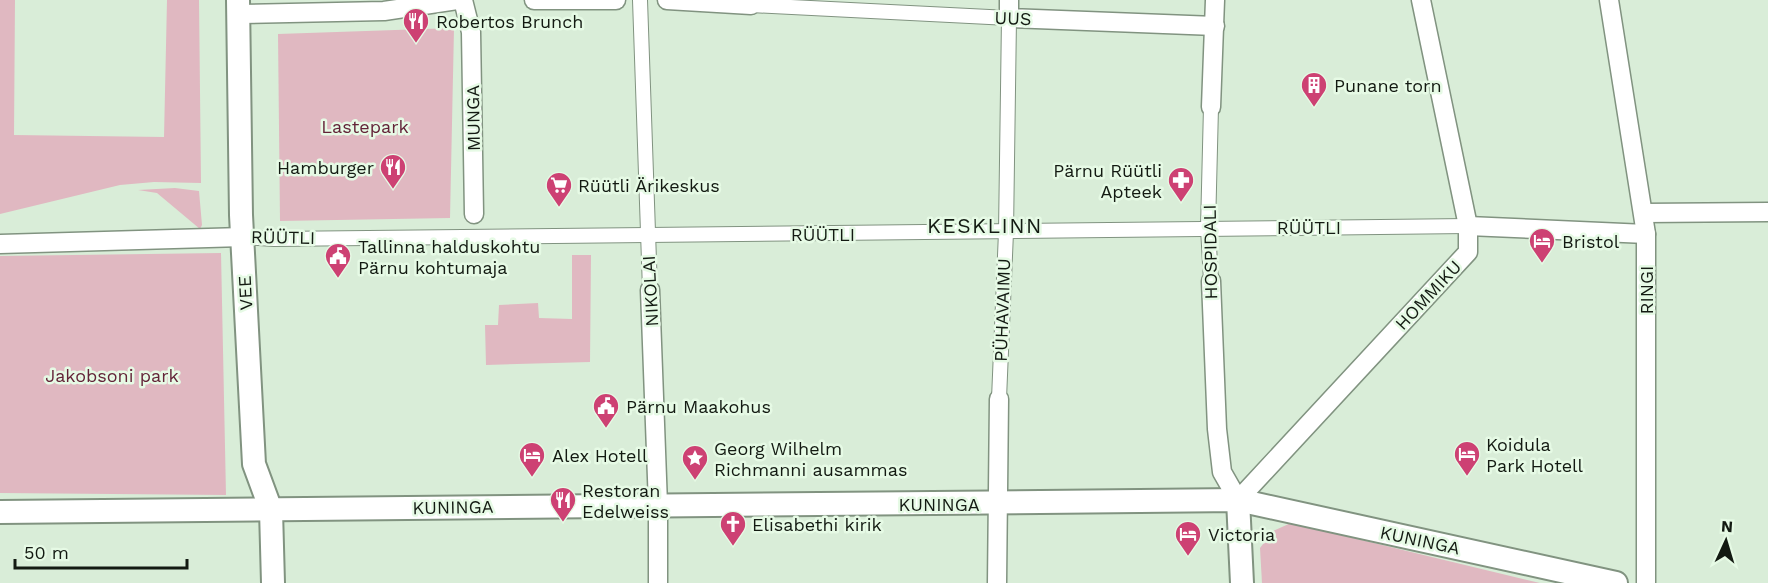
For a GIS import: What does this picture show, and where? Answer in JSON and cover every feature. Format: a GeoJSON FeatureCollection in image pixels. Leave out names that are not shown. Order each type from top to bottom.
{"type":"FeatureCollection","features":[{"type":"Feature","properties":{"kind":"street"},"geometry":{"type":"LineString","coordinates":[[238,7],[384,11],[457,0]]}},
{"type":"Feature","properties":{"kind":"street","name":"MUNGA"},"geometry":{"type":"LineString","coordinates":[[463,0],[471,32],[474,237]]}},
{"type":"Feature","properties":{"kind":"street"},"geometry":{"type":"LineString","coordinates":[[534,0],[616,0]]}},
{"type":"Feature","properties":{"kind":"street","name":"NIKOLAI"},"geometry":{"type":"LineString","coordinates":[[640,0],[658,505],[658,583]]}},
{"type":"Feature","properties":{"kind":"street","name":"UUS"},"geometry":{"type":"LineString","coordinates":[[668,0],[751,5],[1009,9],[1215,26]]}},
{"type":"Feature","properties":{"kind":"street","name":"HOSPIDALI"},"geometry":{"type":"LineString","coordinates":[[1215,0],[1208,228],[1217,429],[1222,472],[1239,500]]}},
{"type":"Feature","properties":{"kind":"street","name":"HOMMIKU"},"geometry":{"type":"LineString","coordinates":[[1239,500],[1468,252],[1468,226],[1421,0]]}},
{"type":"Feature","properties":{"kind":"street","name":"RINGI"},"geometry":{"type":"LineString","coordinates":[[1609,0],[1646,234],[1646,583]]}},
{"type":"Feature","properties":{"kind":"street","name":"VEE"},"geometry":{"type":"LineString","coordinates":[[238,7],[243,237],[255,464],[271,510],[273,583]]}},
{"type":"Feature","properties":{"kind":"street","name":"PÜHAVAIMU"},"geometry":{"type":"LineString","coordinates":[[997,583],[996,503],[1006,232],[1009,9]]}},
{"type":"Feature","properties":{"kind":"street"},"geometry":{"type":"LineString","coordinates":[[1644,213],[1768,212]]}},
{"type":"Feature","properties":{"kind":"street","name":"RÜÜTLI"},"geometry":{"type":"LineString","coordinates":[[0,244],[243,237],[474,237],[1468,226],[1646,234]]}},
{"type":"Feature","properties":{"kind":"street"},"geometry":{"type":"LineString","coordinates":[[1239,500],[1242,583]]}},
{"type":"Feature","properties":{"kind":"street","name":"KUNINGA"},"geometry":{"type":"LineString","coordinates":[[0,512],[1239,500],[1616,583]]}},
{"type":"Feature","properties":{"kind":"green space"},"geometry":{"type":"Polygon","coordinates":[[[0,0],[15,0],[14,135],[164,137],[167,0],[199,0],[201,183],[154,182],[120,185],[0,214],[0,0]]]}},
{"type":"Feature","properties":{"kind":"green space","name":"Lastepark"},"geometry":{"type":"Polygon","coordinates":[[[454,28],[450,218],[280,221],[278,34],[454,28]]]}},
{"type":"Feature","properties":{"kind":"green space"},"geometry":{"type":"Polygon","coordinates":[[[175,188],[199,191],[202,225],[200,229],[157,193],[138,190],[175,188]]]}},
{"type":"Feature","properties":{"kind":"green space","name":"Jakobsoni park"},"geometry":{"type":"Polygon","coordinates":[[[221,253],[226,495],[0,493],[0,256],[221,253]]]}},
{"type":"Feature","properties":{"kind":"green space"},"geometry":{"type":"Polygon","coordinates":[[[572,255],[591,255],[590,362],[486,365],[485,325],[498,325],[499,305],[538,303],[539,318],[572,319],[572,255]]]}},
{"type":"Feature","properties":{"kind":"green space"},"geometry":{"type":"Polygon","coordinates":[[[1291,523],[1540,583],[1262,583],[1260,548],[1273,531],[1291,523]]]}},
{"type":"Feature","properties":{"kind":"place","name":"Robertos Brunch"},"geometry":{"type":"Point","coordinates":[416,44]}},
{"type":"Feature","properties":{"kind":"place","name":"Punane torn"},"geometry":{"type":"Point","coordinates":[1314,108]}},
{"type":"Feature","properties":{"kind":"place","name":"Hamburger"},"geometry":{"type":"Point","coordinates":[393,190]}},
{"type":"Feature","properties":{"kind":"place","name":"Pärnu Rüütli Apteek"},"geometry":{"type":"Point","coordinates":[1181,203]}},
{"type":"Feature","properties":{"kind":"place","name":"Rüütli Ärikeskus"},"geometry":{"type":"Point","coordinates":[559,208]}},
{"type":"Feature","properties":{"kind":"place","name":"Bristol"},"geometry":{"type":"Point","coordinates":[1542,264]}},
{"type":"Feature","properties":{"kind":"place","name":"Tallinna halduskohtu Pärnu kohtumaja"},"geometry":{"type":"Point","coordinates":[338,279]}},
{"type":"Feature","properties":{"kind":"place","name":"Pärnu Maakohus"},"geometry":{"type":"Point","coordinates":[606,429]}},
{"type":"Feature","properties":{"kind":"place","name":"Koidula Park Hotell"},"geometry":{"type":"Point","coordinates":[1467,477]}},
{"type":"Feature","properties":{"kind":"place","name":"Alex Hotell"},"geometry":{"type":"Point","coordinates":[532,478]}},
{"type":"Feature","properties":{"kind":"place","name":"Georg Wilhelm Richmanni ausammas"},"geometry":{"type":"Point","coordinates":[695,481]}},
{"type":"Feature","properties":{"kind":"place","name":"Restoran Edelweiss"},"geometry":{"type":"Point","coordinates":[563,523]}},
{"type":"Feature","properties":{"kind":"place","name":"Elisabethi kirik"},"geometry":{"type":"Point","coordinates":[733,547]}},
{"type":"Feature","properties":{"kind":"place","name":"Victoria"},"geometry":{"type":"Point","coordinates":[1188,557]}},
{"type":"Feature","properties":{"kind":"district","name":"KESKLINN"},"geometry":{"type":"Point","coordinates":[985,225]}}]}
